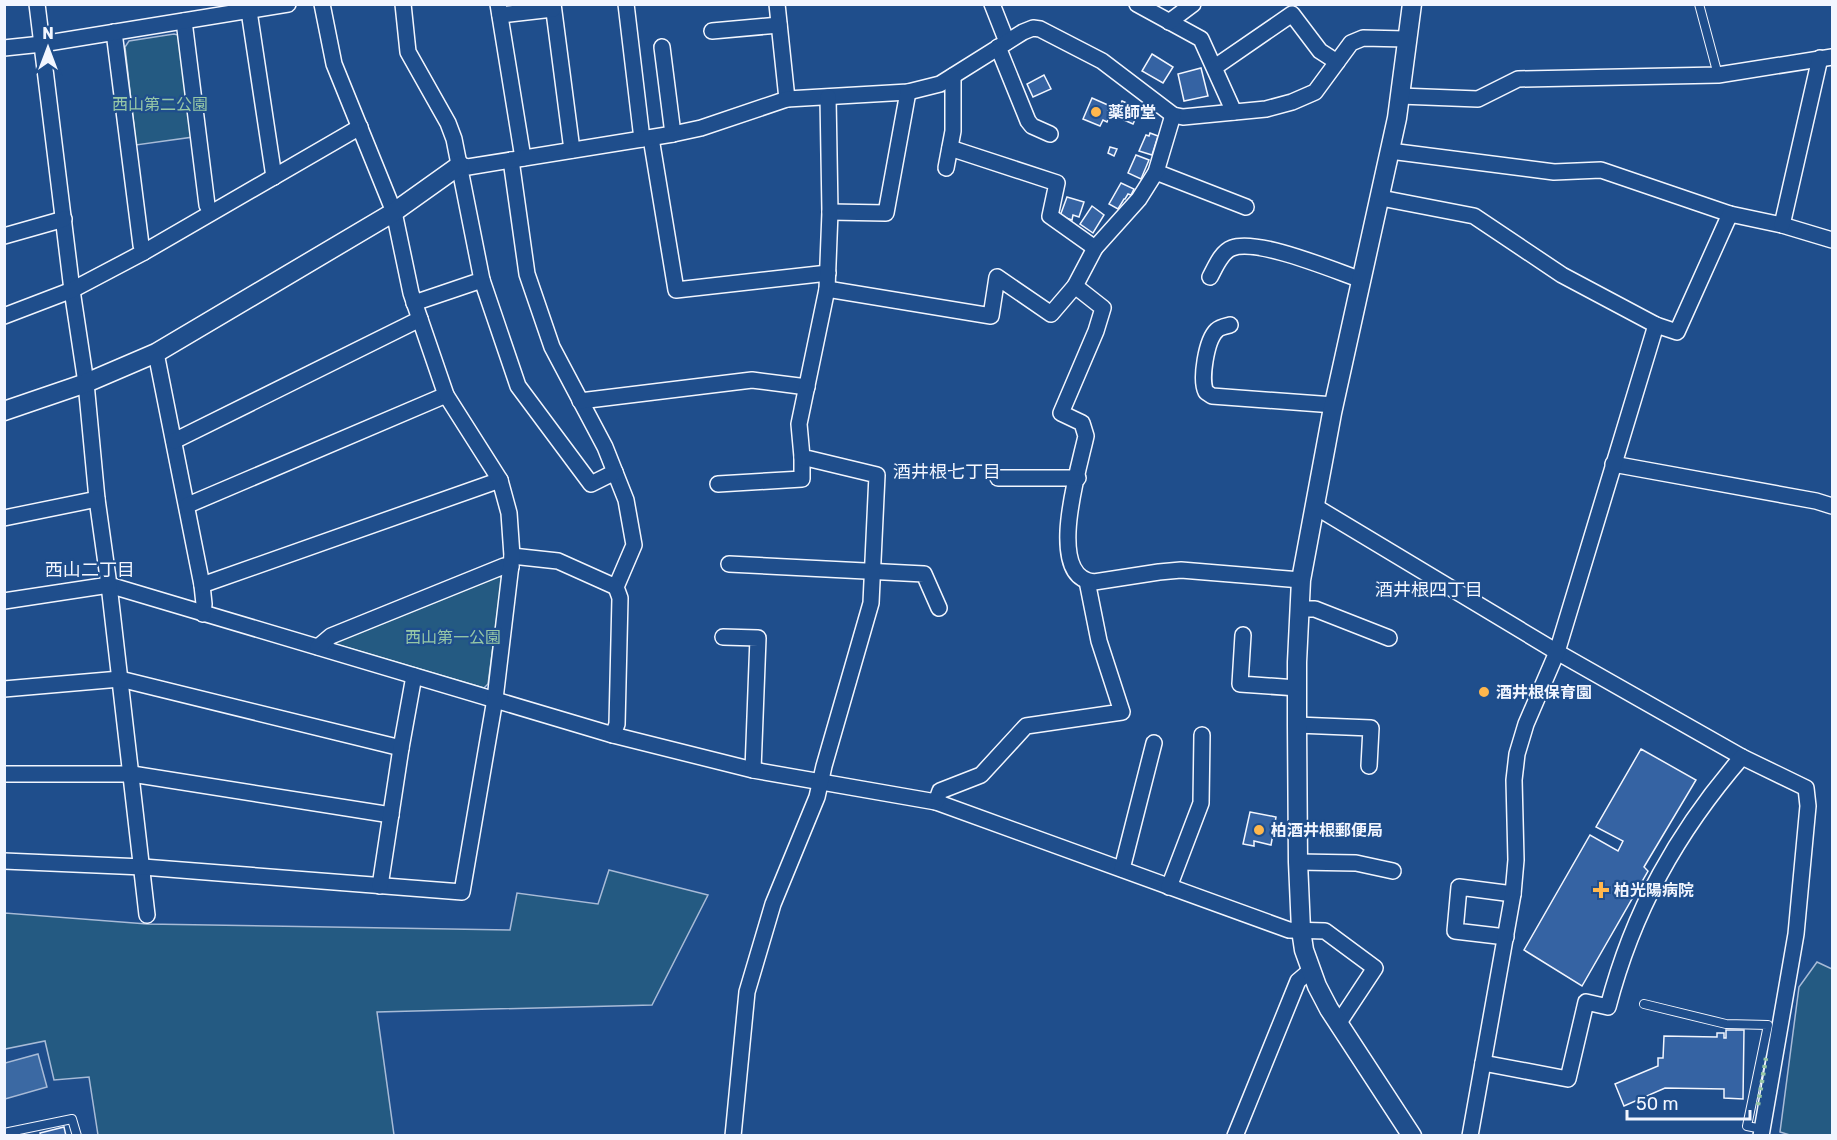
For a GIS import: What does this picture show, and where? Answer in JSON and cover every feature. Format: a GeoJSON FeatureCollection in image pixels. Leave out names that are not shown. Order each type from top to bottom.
{"type":"FeatureCollection","features":[{"type":"Feature","properties":{"kind":"street"},"geometry":{"type":"LineString","coordinates":[[37,4],[72,290],[86,383],[97,499],[132,774],[147,915]]}},
{"type":"Feature","properties":{"kind":"street"},"geometry":{"type":"LineString","coordinates":[[4,48],[42,44],[288,4]]}},
{"type":"Feature","properties":{"kind":"street"},"geometry":{"type":"LineString","coordinates":[[4,861],[143,867],[462,892],[495,699],[511,561],[509,513],[500,480],[446,395],[414,303],[394,212],[334,64],[322,4]]}},
{"type":"Feature","properties":{"kind":"street"},"geometry":{"type":"LineString","coordinates":[[403,4],[408,52],[448,123],[454,139],[482,280],[518,386],[591,484],[615,472]]}},
{"type":"Feature","properties":{"kind":"street"},"geometry":{"type":"LineString","coordinates":[[626,4],[646,138],[676,290],[828,273]]}},
{"type":"Feature","properties":{"kind":"street"},"geometry":{"type":"LineString","coordinates":[[777,4],[787,99]]}},
{"type":"Feature","properties":{"kind":"street"},"geometry":{"type":"LineString","coordinates":[[992,4],[1028,121],[1032,126],[1050,134]]}},
{"type":"Feature","properties":{"kind":"street"},"geometry":{"type":"LineString","coordinates":[[1137,4],[1201,39],[1234,112]]}},
{"type":"Feature","properties":{"kind":"street"},"geometry":{"type":"LineString","coordinates":[[1169,22],[1192,4]]}},
{"type":"Feature","properties":{"kind":"street"},"geometry":{"type":"LineString","coordinates":[[1412,4],[1400,96],[1381,198],[1334,405],[1301,580],[1297,687],[1298,862],[1301,930],[1311,970],[1338,1024],[1412,1136]]}},
{"type":"Feature","properties":{"kind":"street"},"geometry":{"type":"LineString","coordinates":[[572,150],[553,7],[499,10],[517,159],[527,274],[552,347],[605,447],[615,472],[626,500],[634,545],[616,587],[620,598],[620,609],[617,724],[613,735]]}},
{"type":"Feature","properties":{"kind":"street"},"geometry":{"type":"LineString","coordinates":[[249,11],[274,177]]}},
{"type":"Feature","properties":{"kind":"street"},"geometry":{"type":"LineString","coordinates":[[1215,67],[1292,14],[1320,51],[1337,62]]}},
{"type":"Feature","properties":{"kind":"street"},"geometry":{"type":"LineString","coordinates":[[184,21],[207,205],[211,213]]}},
{"type":"Feature","properties":{"kind":"street"},"geometry":{"type":"LineString","coordinates":[[712,31],[779,25]]}},
{"type":"Feature","properties":{"kind":"street"},"geometry":{"type":"LineString","coordinates":[[4,411],[86,383],[156,353],[394,212],[459,165],[468,167],[673,134],[701,128],[787,99],[908,92],[940,84],[1033,28],[1040,28],[1102,61],[1173,116],[1183,117],[1266,109],[1292,102],[1315,92],[1351,43],[1363,38],[1406,39]]}},
{"type":"Feature","properties":{"kind":"street"},"geometry":{"type":"LineString","coordinates":[[114,32],[141,244],[144,252]]}},
{"type":"Feature","properties":{"kind":"street"},"geometry":{"type":"LineString","coordinates":[[662,48],[673,134]]}},
{"type":"Feature","properties":{"kind":"street"},"geometry":{"type":"LineString","coordinates":[[1400,96],[1478,99],[1518,79],[1718,75],[1826,58],[1782,225]]}},
{"type":"Feature","properties":{"kind":"street"},"geometry":{"type":"LineString","coordinates":[[946,168],[953,131],[953,76]]}},
{"type":"Feature","properties":{"kind":"street"},"geometry":{"type":"LineString","coordinates":[[830,213],[886,213],[908,92]]}},
{"type":"Feature","properties":{"kind":"street"},"geometry":{"type":"LineString","coordinates":[[718,484],[802,479],[799,424],[827,289],[830,213],[828,97]]}},
{"type":"Feature","properties":{"kind":"street"},"geometry":{"type":"LineString","coordinates":[[827,289],[991,316],[997,277],[1051,314],[1076,286],[1095,248],[1139,198],[1156,172],[1173,116]]}},
{"type":"Feature","properties":{"kind":"street"},"geometry":{"type":"LineString","coordinates":[[4,316],[72,290],[144,252],[360,127]]}},
{"type":"Feature","properties":{"kind":"street"},"geometry":{"type":"LineString","coordinates":[[950,148],[1057,183],[1050,216],[1095,248]]}},
{"type":"Feature","properties":{"kind":"street"},"geometry":{"type":"LineString","coordinates":[[1390,151],[1554,172],[1601,170],[1730,214],[1782,225],[1833,240]]}},
{"type":"Feature","properties":{"kind":"street"},"geometry":{"type":"LineString","coordinates":[[1156,172],[1246,207]]}},
{"type":"Feature","properties":{"kind":"street"},"geometry":{"type":"LineString","coordinates":[[1381,198],[1474,216],[1562,275],[1656,325],[1677,332],[1730,214]]}},
{"type":"Feature","properties":{"kind":"street"},"geometry":{"type":"LineString","coordinates":[[4,236],[64,219]]}},
{"type":"Feature","properties":{"kind":"street"},"geometry":{"type":"LineString","coordinates":[[1210,277],[1222,256],[1231,248],[1242,246],[1281,251],[1362,280]]}},
{"type":"Feature","properties":{"kind":"street"},"geometry":{"type":"LineString","coordinates":[[414,303],[482,280]]}},
{"type":"Feature","properties":{"kind":"street"},"geometry":{"type":"LineString","coordinates":[[936,802],[940,791],[981,775],[1026,726],[1122,712],[1099,641],[1087,581],[1069,562],[1067,545],[1067,529],[1086,436],[1082,423],[1061,413],[1096,331],[1103,308],[1076,286]]}},
{"type":"Feature","properties":{"kind":"street"},"geometry":{"type":"LineString","coordinates":[[174,441],[420,319]]}},
{"type":"Feature","properties":{"kind":"street"},"geometry":{"type":"LineString","coordinates":[[1230,325],[1218,329],[1209,342],[1202,380],[1206,392],[1212,396],[1334,405]]}},
{"type":"Feature","properties":{"kind":"street"},"geometry":{"type":"LineString","coordinates":[[1470,1136],[1513,894],[1516,861],[1514,780],[1516,754],[1526,724],[1557,652],[1656,325]]}},
{"type":"Feature","properties":{"kind":"street"},"geometry":{"type":"LineString","coordinates":[[156,353],[188,505],[202,585],[204,604],[202,614]]}},
{"type":"Feature","properties":{"kind":"street"},"geometry":{"type":"LineString","coordinates":[[580,401],[752,380],[807,387]]}},
{"type":"Feature","properties":{"kind":"street"},"geometry":{"type":"LineString","coordinates":[[188,505],[446,395]]}},
{"type":"Feature","properties":{"kind":"street"},"geometry":{"type":"LineString","coordinates":[[733,1136],[747,992],[773,903],[817,797],[871,603],[877,475],[802,457]]}},
{"type":"Feature","properties":{"kind":"street"},"geometry":{"type":"LineString","coordinates":[[1613,464],[1833,506]]}},
{"type":"Feature","properties":{"kind":"street"},"geometry":{"type":"LineString","coordinates":[[998,478],[1078,478]]}},
{"type":"Feature","properties":{"kind":"street"},"geometry":{"type":"LineString","coordinates":[[202,585],[500,480]]}},
{"type":"Feature","properties":{"kind":"street"},"geometry":{"type":"LineString","coordinates":[[4,518],[97,499]]}},
{"type":"Feature","properties":{"kind":"street"},"geometry":{"type":"LineString","coordinates":[[1316,507],[1557,652],[1742,757],[1806,788],[1808,806],[1796,934],[1774,1026],[1761,1132]]}},
{"type":"Feature","properties":{"kind":"street"},"geometry":{"type":"LineString","coordinates":[[318,647],[331,636],[504,566],[511,561],[558,561],[616,587]]}},
{"type":"Feature","properties":{"kind":"street"},"geometry":{"type":"LineString","coordinates":[[729,564],[924,574],[939,608]]}},
{"type":"Feature","properties":{"kind":"street"},"geometry":{"type":"LineString","coordinates":[[1087,581],[1181,570],[1301,580]]}},
{"type":"Feature","properties":{"kind":"street"},"geometry":{"type":"LineString","coordinates":[[4,601],[109,585],[613,735],[753,770],[936,802],[1289,930],[1325,931],[1375,968],[1338,1024]]}},
{"type":"Feature","properties":{"kind":"street"},"geometry":{"type":"LineString","coordinates":[[1300,609],[1315,609],[1389,638]]}},
{"type":"Feature","properties":{"kind":"street"},"geometry":{"type":"LineString","coordinates":[[1243,635],[1240,684],[1297,687]]}},
{"type":"Feature","properties":{"kind":"street"},"geometry":{"type":"LineString","coordinates":[[723,637],[758,638],[753,770]]}},
{"type":"Feature","properties":{"kind":"street"},"geometry":{"type":"LineString","coordinates":[[381,886],[414,676]]}},
{"type":"Feature","properties":{"kind":"street"},"geometry":{"type":"LineString","coordinates":[[4,689],[120,679],[401,748]]}},
{"type":"Feature","properties":{"kind":"street"},"geometry":{"type":"LineString","coordinates":[[1297,724],[1371,728],[1369,766]]}},
{"type":"Feature","properties":{"kind":"street"},"geometry":{"type":"LineString","coordinates":[[1169,886],[1201,803],[1202,735]]}},
{"type":"Feature","properties":{"kind":"street"},"geometry":{"type":"LineString","coordinates":[[1122,869],[1154,743]]}},
{"type":"Feature","properties":{"kind":"street"},"geometry":{"type":"LineString","coordinates":[[1483,1063],[1568,1079],[1586,1002],[1608,1007],[1630,936],[1656,879],[1711,793],[1742,757]]}},
{"type":"Feature","properties":{"kind":"street"},"geometry":{"type":"LineString","coordinates":[[4,774],[132,774],[391,815]]}},
{"type":"Feature","properties":{"kind":"street"},"geometry":{"type":"LineString","coordinates":[[1298,862],[1356,863],[1393,871]]}},
{"type":"Feature","properties":{"kind":"street"},"geometry":{"type":"LineString","coordinates":[[1506,938],[1455,931],[1459,887],[1513,894]]}},
{"type":"Feature","properties":{"kind":"street"},"geometry":{"type":"LineString","coordinates":[[1235,1136],[1298,981],[1311,970]]}},
{"type":"Feature","properties":{"kind":"lane"},"geometry":{"type":"LineString","coordinates":[[1699,4],[1718,75]]}},
{"type":"Feature","properties":{"kind":"lane"},"geometry":{"type":"LineString","coordinates":[[1644,1004],[1726,1024],[1774,1026]]}},
{"type":"Feature","properties":{"kind":"lane"},"geometry":{"type":"LineString","coordinates":[[4,1133],[72,1119],[77,1136]]}},
{"type":"Feature","properties":{"kind":"green space","name":"西山第二公園"},"geometry":{"type":"Polygon","coordinates":[[[178,35],[193,137],[136,145],[125,47],[129,41],[178,35]]]}},
{"type":"Feature","properties":{"kind":"green space","name":"西山第一公園"},"geometry":{"type":"Polygon","coordinates":[[[499,576],[502,578],[488,684],[484,688],[335,644],[337,640],[499,576]]]}},
{"type":"Feature","properties":{"kind":"green space"},"geometry":{"type":"Polygon","coordinates":[[[609,870],[708,895],[652,1005],[377,1012],[394,1135],[98,1135],[89,1077],[54,1080],[45,1041],[5,1049],[5,913],[147,924],[510,930],[517,893],[598,904],[609,870]]]}},
{"type":"Feature","properties":{"kind":"green space"},"geometry":{"type":"Polygon","coordinates":[[[1817,962],[1832,969],[1832,1135],[1793,1136],[1780,1132],[1799,987],[1817,962]]]}},
{"type":"Feature","properties":{"kind":"shaded area"},"geometry":{"type":"Polygon","coordinates":[[[38,1054],[47,1087],[5,1099],[5,1063],[38,1054]]]}},
{"type":"Feature","properties":{"kind":"building"},"geometry":{"type":"Polygon","coordinates":[[[1152,54],[1173,67],[1163,83],[1142,71],[1152,54]]]}},
{"type":"Feature","properties":{"kind":"building"},"geometry":{"type":"Polygon","coordinates":[[[1201,68],[1208,96],[1184,101],[1178,74],[1201,68]]]}},
{"type":"Feature","properties":{"kind":"building"},"geometry":{"type":"Polygon","coordinates":[[[1044,75],[1051,89],[1033,97],[1027,84],[1044,75]]]}},
{"type":"Feature","properties":{"kind":"building"},"geometry":{"type":"Polygon","coordinates":[[[1092,98],[1110,106],[1108,112],[1111,113],[1107,122],[1103,120],[1100,126],[1083,119],[1092,98]]]}},
{"type":"Feature","properties":{"kind":"building"},"geometry":{"type":"Polygon","coordinates":[[[1122,101],[1140,109],[1133,124],[1115,116],[1122,101]]]}},
{"type":"Feature","properties":{"kind":"building"},"geometry":{"type":"Polygon","coordinates":[[[1150,133],[1158,136],[1152,155],[1139,151],[1146,135],[1149,136],[1150,133]]]}},
{"type":"Feature","properties":{"kind":"building"},"geometry":{"type":"Polygon","coordinates":[[[1110,147],[1117,149],[1114,156],[1108,153],[1110,147]]]}},
{"type":"Feature","properties":{"kind":"building"},"geometry":{"type":"Polygon","coordinates":[[[1136,155],[1149,160],[1141,179],[1128,173],[1136,155]]]}},
{"type":"Feature","properties":{"kind":"building"},"geometry":{"type":"Polygon","coordinates":[[[1121,183],[1134,189],[1118,209],[1109,204],[1121,183]]]}},
{"type":"Feature","properties":{"kind":"building"},"geometry":{"type":"Polygon","coordinates":[[[1067,197],[1084,202],[1079,217],[1073,215],[1072,220],[1060,216],[1067,197]]]}},
{"type":"Feature","properties":{"kind":"building"},"geometry":{"type":"Polygon","coordinates":[[[1092,206],[1104,215],[1093,233],[1080,224],[1092,206]]]}},
{"type":"Feature","properties":{"kind":"building"},"geometry":{"type":"Polygon","coordinates":[[[1641,749],[1696,780],[1644,867],[1648,871],[1582,986],[1524,950],[1590,835],[1618,851],[1623,841],[1596,827],[1641,749]]]}},
{"type":"Feature","properties":{"kind":"building"},"geometry":{"type":"Polygon","coordinates":[[[1250,812],[1276,817],[1271,845],[1254,841],[1254,846],[1243,844],[1250,812]]]}},
{"type":"Feature","properties":{"kind":"building"},"geometry":{"type":"Polygon","coordinates":[[[1726,1030],[1744,1030],[1743,1099],[1724,1098],[1724,1089],[1665,1088],[1624,1106],[1615,1084],[1658,1066],[1658,1058],[1663,1058],[1664,1036],[1717,1037],[1717,1033],[1724,1033],[1724,1038],[1726,1038],[1726,1030]]]}},
{"type":"Feature","properties":{"kind":"building"},"geometry":{"type":"Polygon","coordinates":[[[64,1127],[66,1136],[41,1136],[40,1133],[64,1127]]]}},
{"type":"Feature","properties":{"kind":"hedge"},"geometry":{"type":"LineString","coordinates":[[1758,1105],[1766,1058]]}},
{"type":"Feature","properties":{"kind":"place","name":"薬師堂"},"geometry":{"type":"Point","coordinates":[1096,112]}},
{"type":"Feature","properties":{"kind":"place","name":"酒井根保育園"},"geometry":{"type":"Point","coordinates":[1484,692]}},
{"type":"Feature","properties":{"kind":"place","name":"柏酒井根郵便局"},"geometry":{"type":"Point","coordinates":[1259,830]}},
{"type":"Feature","properties":{"kind":"place","name":"柏光陽病院"},"geometry":{"type":"Point","coordinates":[1601,890]}},
{"type":"Feature","properties":{"kind":"district","name":"酒井根七丁目"},"geometry":{"type":"Point","coordinates":[947,472]}},
{"type":"Feature","properties":{"kind":"district","name":"西山二丁目"},"geometry":{"type":"Point","coordinates":[90,570]}},
{"type":"Feature","properties":{"kind":"district","name":"酒井根四丁目"},"geometry":{"type":"Point","coordinates":[1429,590]}}]}
